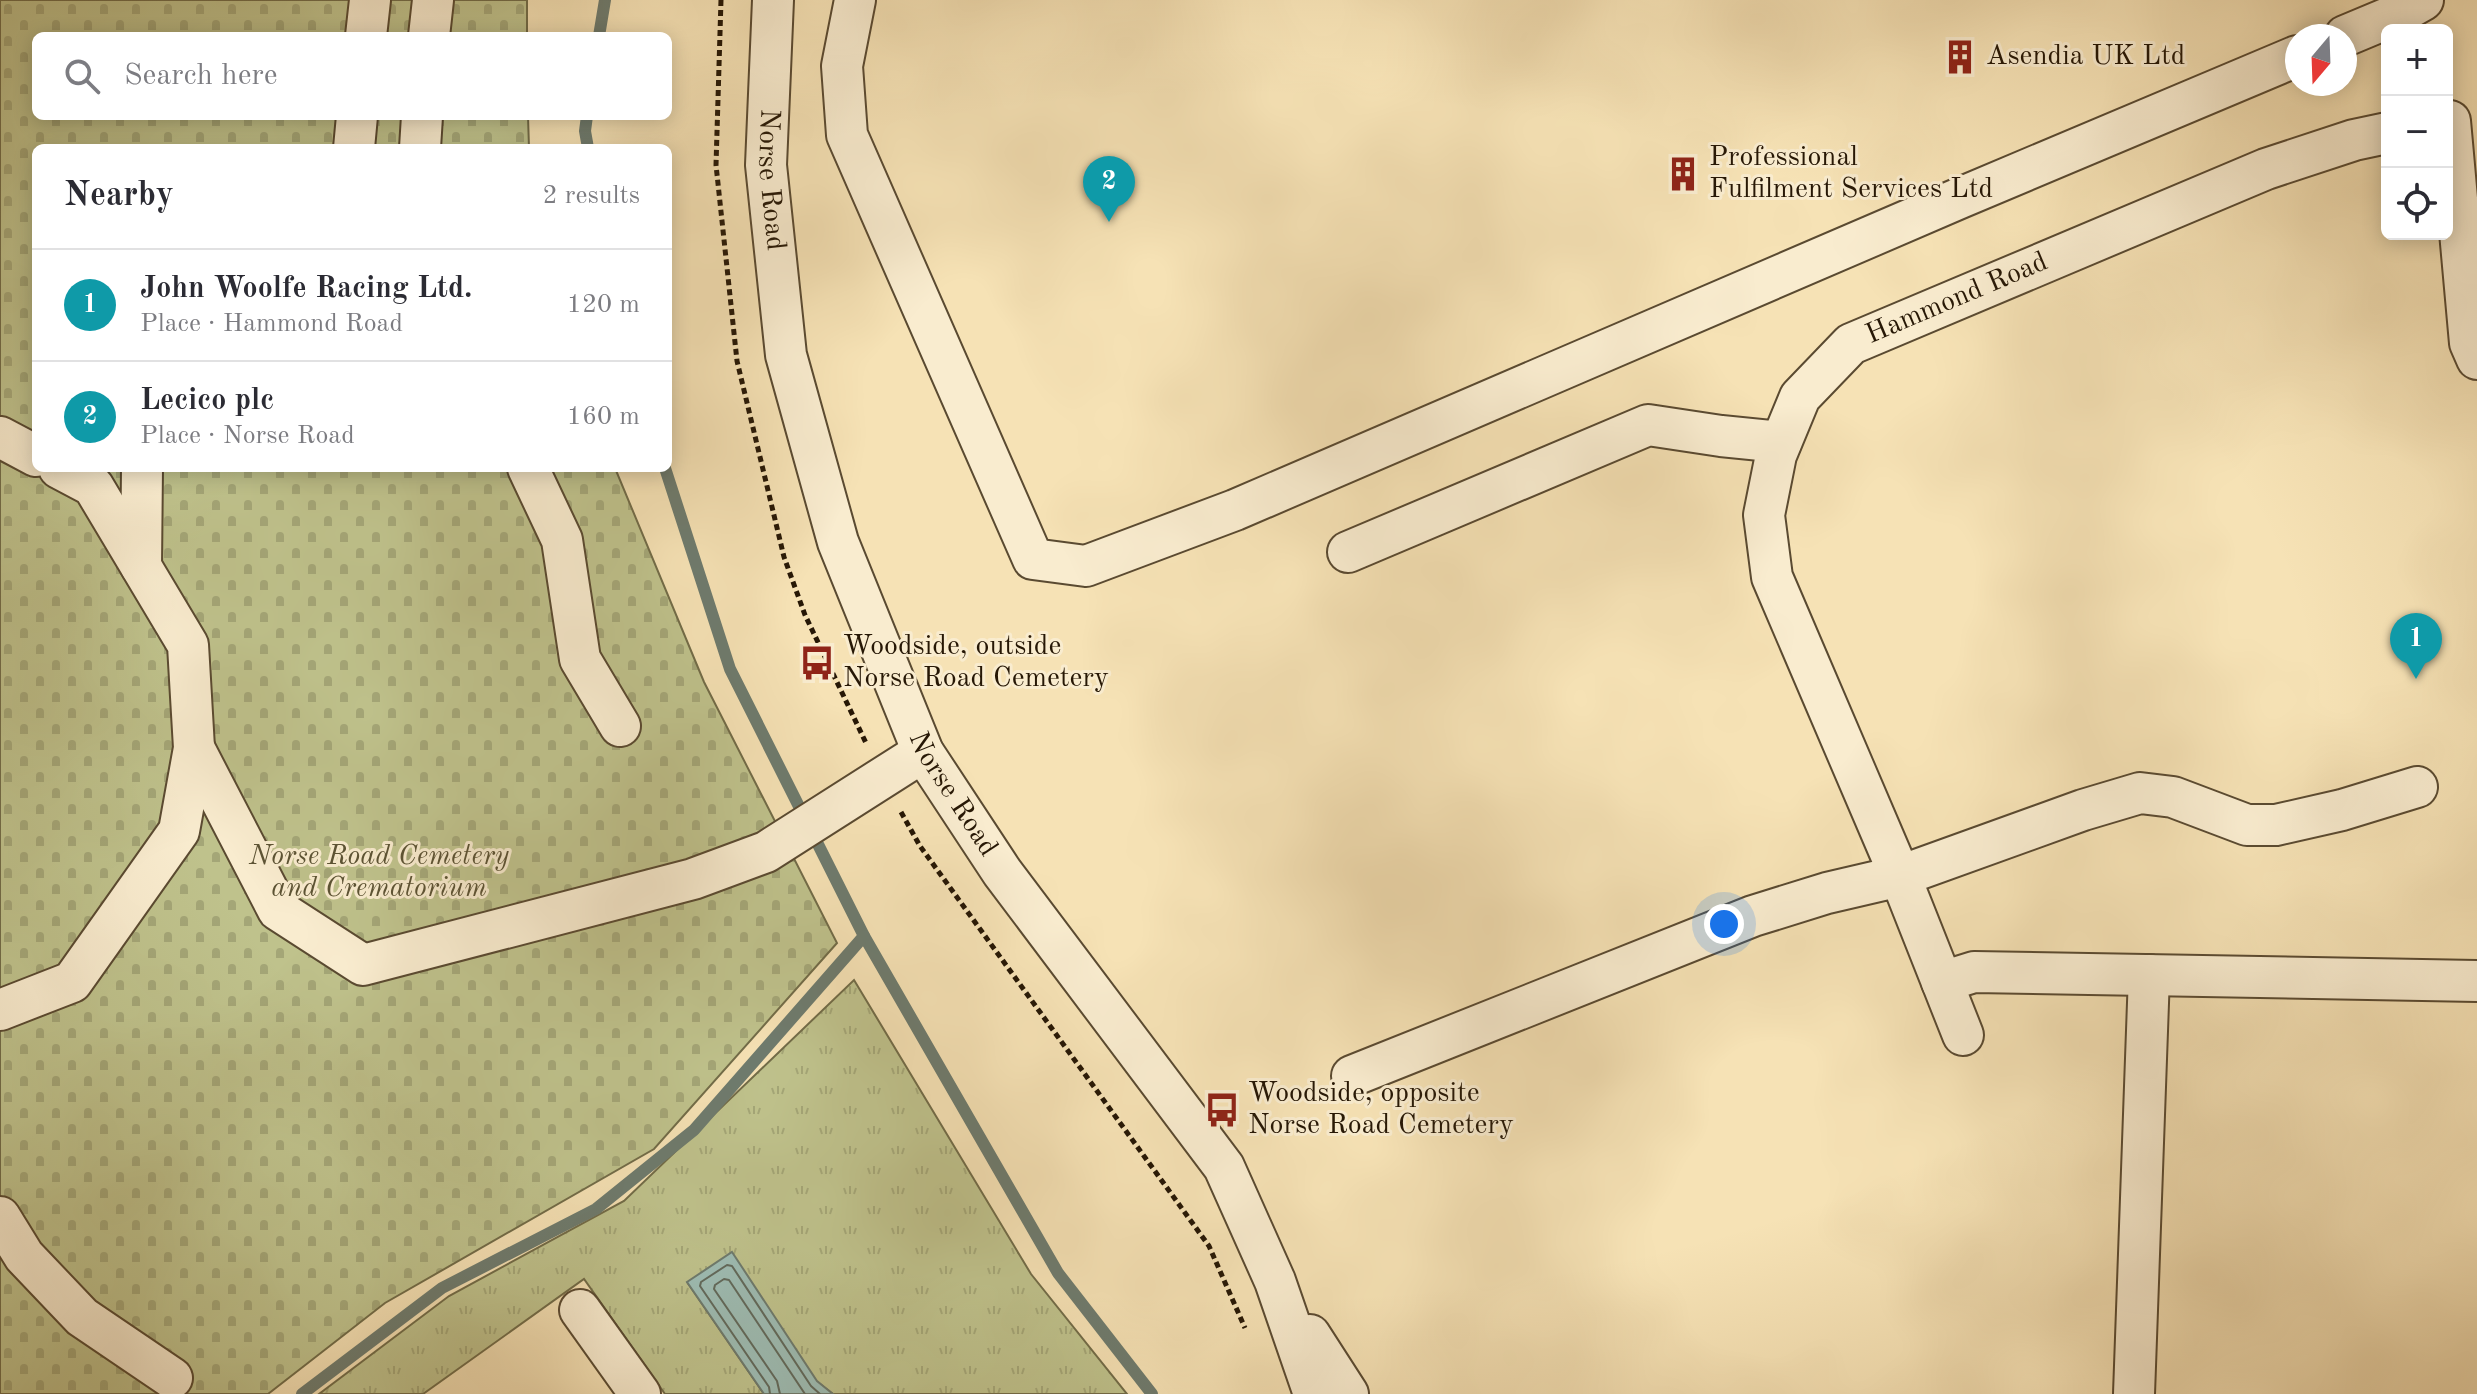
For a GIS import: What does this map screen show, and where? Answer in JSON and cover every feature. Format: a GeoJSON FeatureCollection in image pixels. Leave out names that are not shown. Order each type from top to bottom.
{"type":"FeatureCollection","features":[{"type":"Feature","properties":{"kind":"street"},"geometry":{"type":"LineString","coordinates":[[366,32],[370,0]]}},
{"type":"Feature","properties":{"kind":"street"},"geometry":{"type":"LineString","coordinates":[[429,32],[433,0]]}},
{"type":"Feature","properties":{"kind":"street","name":"Norse Road"},"geometry":{"type":"LineString","coordinates":[[773,0],[766,165],[786,355],[838,542],[923,752],[1002,872],[1224,1167],[1275,1281],[1314,1394]]}},
{"type":"Feature","properties":{"kind":"street"},"geometry":{"type":"LineString","coordinates":[[855,0],[842,66],[847,135],[1033,559],[1086,566],[1235,510],[1375,447],[2285,61]]}},
{"type":"Feature","properties":{"kind":"street"},"geometry":{"type":"LineString","coordinates":[[2357,31],[2423,0]]}},
{"type":"Feature","properties":{"kind":"street"},"geometry":{"type":"LineString","coordinates":[[354,144],[357,120]]}},
{"type":"Feature","properties":{"kind":"street"},"geometry":{"type":"LineString","coordinates":[[420,144],[422,120]]}},
{"type":"Feature","properties":{"kind":"street"},"geometry":{"type":"LineString","coordinates":[[2458,121],[2467,201],[2470,343],[2477,359]]}},
{"type":"Feature","properties":{"kind":"street","name":"Hammond Road"},"geometry":{"type":"LineString","coordinates":[[1963,1035],[1900,876],[1772,577],[1764,515],[1776,455],[1800,397],[1851,344],[2266,169],[2381,134]]}},
{"type":"Feature","properties":{"kind":"street"},"geometry":{"type":"LineString","coordinates":[[1348,552],[1648,425],[1781,442]]}},
{"type":"Feature","properties":{"kind":"street"},"geometry":{"type":"LineString","coordinates":[[0,437],[32,454]]}},
{"type":"Feature","properties":{"kind":"street"},"geometry":{"type":"LineString","coordinates":[[0,1010],[72,982],[179,831],[194,748],[188,645],[93,486],[67,472]]}},
{"type":"Feature","properties":{"kind":"street"},"geometry":{"type":"LineString","coordinates":[[141,566],[142,472]]}},
{"type":"Feature","properties":{"kind":"street"},"geometry":{"type":"LineString","coordinates":[[530,472],[562,540],[580,659],[620,726]]}},
{"type":"Feature","properties":{"kind":"street"},"geometry":{"type":"LineString","coordinates":[[194,748],[278,910],[363,965],[693,879],[766,852],[923,752]]}},
{"type":"Feature","properties":{"kind":"street"},"geometry":{"type":"LineString","coordinates":[[1352,1076],[1753,916],[1827,893],[1900,876],[2083,810],[2140,793],[2173,797],[2247,825],[2276,825],[2342,810],[2417,787]]}},
{"type":"Feature","properties":{"kind":"street"},"geometry":{"type":"LineString","coordinates":[[1942,982],[1974,972],[2477,981]]}},
{"type":"Feature","properties":{"kind":"street"},"geometry":{"type":"LineString","coordinates":[[2134,1394],[2149,975]]}},
{"type":"Feature","properties":{"kind":"street"},"geometry":{"type":"LineString","coordinates":[[0,1217],[24,1256],[82,1317],[172,1378]]}},
{"type":"Feature","properties":{"kind":"street","name":"Norse Road"},"geometry":{"type":"LineString","coordinates":[[1275,1281],[1348,1394]]}},
{"type":"Feature","properties":{"kind":"street"},"geometry":{"type":"LineString","coordinates":[[580,1310],[640,1394]]}},
{"type":"Feature","properties":{"kind":"green space","name":"Norse Road Cemetery and Crematorium"},"geometry":{"type":"Polygon","coordinates":[[[0,0],[527,0],[527,32],[32,32],[32,120],[528,120],[529,144],[32,144],[32,472],[617,472],[704,682],[837,943],[654,1149],[385,1303],[268,1394],[0,1394],[0,0]]]}},
{"type":"Feature","properties":{"kind":"green space"},"geometry":{"type":"Polygon","coordinates":[[[854,980],[1031,1274],[1127,1394],[833,1394],[687,1282],[764,1394],[665,1394],[584,1279],[423,1394],[319,1394],[449,1296],[624,1201],[854,980]]]}},
{"type":"Feature","properties":{"kind":"water"},"geometry":{"type":"Polygon","coordinates":[[[732,1252],[817,1381],[833,1394],[764,1394],[687,1282],[732,1252]]]}},
{"type":"Feature","properties":{"kind":"waterway"},"geometry":{"type":"LineString","coordinates":[[600,32],[605,0]]}},
{"type":"Feature","properties":{"kind":"waterway"},"geometry":{"type":"LineString","coordinates":[[586,120],[587,144]]}},
{"type":"Feature","properties":{"kind":"waterway"},"geometry":{"type":"LineString","coordinates":[[666,472],[730,669],[864,936],[1058,1273],[1152,1394]]}},
{"type":"Feature","properties":{"kind":"waterway"},"geometry":{"type":"LineString","coordinates":[[302,1394],[442,1288],[596,1209],[694,1130],[864,936]]}},
{"type":"Feature","properties":{"kind":"place","name":"Asendia UK Ltd"},"geometry":{"type":"Point","coordinates":[1960,57]}},
{"type":"Feature","properties":{"kind":"place","name":"Professional Fulfilment Services Ltd"},"geometry":{"type":"Point","coordinates":[1683,174]}},
{"type":"Feature","properties":{"kind":"place","name":"Lecico plc"},"geometry":{"type":"Point","coordinates":[1109,222]}},
{"type":"Feature","properties":{"kind":"place","name":"Woodside, outside Norse Road Cemetery"},"geometry":{"type":"Point","coordinates":[817,663]}},
{"type":"Feature","properties":{"kind":"place","name":"John Woolfe Racing Ltd."},"geometry":{"type":"Point","coordinates":[2416,679]}},
{"type":"Feature","properties":{"kind":"place","name":"Woodside, opposite Norse Road Cemetery"},"geometry":{"type":"Point","coordinates":[1222,1110]}}]}
